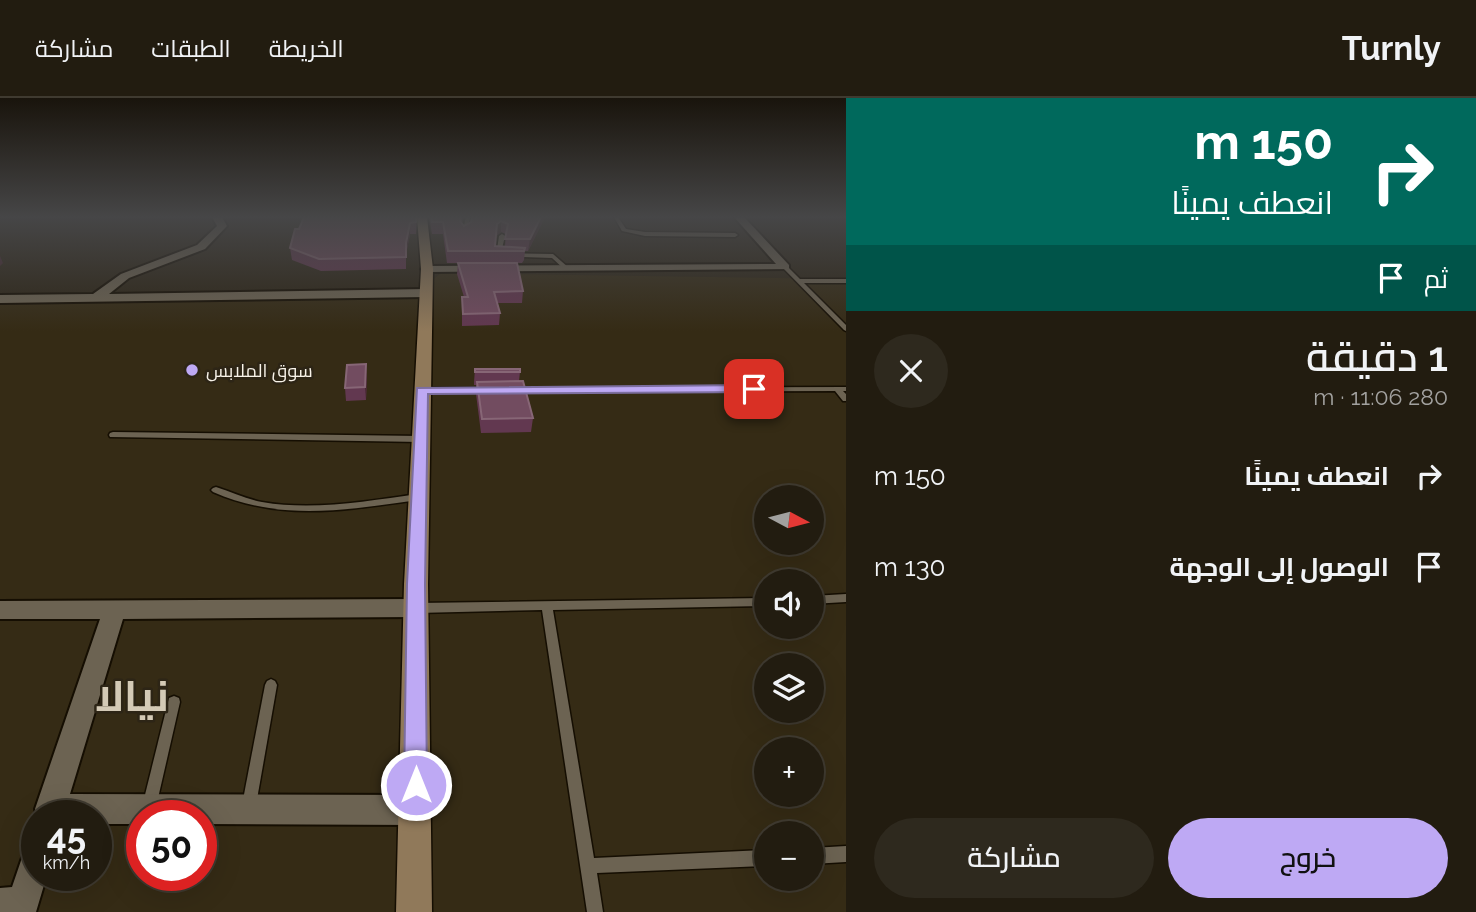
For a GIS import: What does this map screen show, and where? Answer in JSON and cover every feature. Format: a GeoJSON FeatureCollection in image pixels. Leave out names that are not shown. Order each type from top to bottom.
{"type":"FeatureCollection","features":[{"type":"Feature","properties":{"kind":"main road"},"geometry":{"type":"LineString","coordinates":[[414,912],[416,608],[426,255]]}},
{"type":"Feature","properties":{"kind":"street"},"geometry":{"type":"LineString","coordinates":[[94,299],[125,276],[180,255]]}},
{"type":"Feature","properties":{"kind":"street"},"geometry":{"type":"LineString","coordinates":[[774,255],[785,267]]}},
{"type":"Feature","properties":{"kind":"street"},"geometry":{"type":"LineString","coordinates":[[427,269],[785,267]]}},
{"type":"Feature","properties":{"kind":"street"},"geometry":{"type":"LineString","coordinates":[[0,299],[426,293]]}},
{"type":"Feature","properties":{"kind":"street"},"geometry":{"type":"LineString","coordinates":[[0,610],[114,612],[416,608]]}},
{"type":"Feature","properties":{"kind":"street"},"geometry":{"type":"LineString","coordinates":[[53,800],[114,612]]}},
{"type":"Feature","properties":{"kind":"street"},"geometry":{"type":"LineString","coordinates":[[217,809],[416,810]]}},
{"type":"Feature","properties":{"kind":"lane"},"geometry":{"type":"LineString","coordinates":[[498,255],[553,256],[566,268]]}},
{"type":"Feature","properties":{"kind":"lane"},"geometry":{"type":"LineString","coordinates":[[785,267],[846,329]]}},
{"type":"Feature","properties":{"kind":"lane"},"geometry":{"type":"LineString","coordinates":[[799,281],[846,281]]}},
{"type":"Feature","properties":{"kind":"lane"},"geometry":{"type":"LineString","coordinates":[[505,390],[841,389],[846,399]]}},
{"type":"Feature","properties":{"kind":"lane"},"geometry":{"type":"LineString","coordinates":[[421,390],[491,390]]}},
{"type":"Feature","properties":{"kind":"lane"},"geometry":{"type":"LineString","coordinates":[[113,435],[421,439]]}},
{"type":"Feature","properties":{"kind":"lane"},"geometry":{"type":"LineString","coordinates":[[216,490],[229,498],[255,503],[312,508],[418,497]]}},
{"type":"Feature","properties":{"kind":"lane"},"geometry":{"type":"LineString","coordinates":[[824,599],[846,598]]}},
{"type":"Feature","properties":{"kind":"lane"},"geometry":{"type":"LineString","coordinates":[[416,608],[754,602]]}},
{"type":"Feature","properties":{"kind":"lane"},"geometry":{"type":"LineString","coordinates":[[547,607],[595,912]]}},
{"type":"Feature","properties":{"kind":"lane"},"geometry":{"type":"LineString","coordinates":[[248,810],[271,685]]}},
{"type":"Feature","properties":{"kind":"lane"},"geometry":{"type":"LineString","coordinates":[[151,800],[174,702]]}},
{"type":"Feature","properties":{"kind":"lane"},"geometry":{"type":"LineString","coordinates":[[824,855],[846,854]]}},
{"type":"Feature","properties":{"kind":"lane"},"geometry":{"type":"LineString","coordinates":[[588,866],[754,859]]}},
{"type":"Feature","properties":{"kind":"shaded area"},"geometry":{"type":"Polygon","coordinates":[[[441,273],[846,279],[846,912],[0,912],[0,301],[409,299],[441,273]]]}},
{"type":"Feature","properties":{"kind":"building"},"geometry":{"type":"Polygon","coordinates":[[[308,255],[406,255],[406,257],[319,259],[308,255]]]}},
{"type":"Feature","properties":{"kind":"building"},"geometry":{"type":"Polygon","coordinates":[[[458,263],[517,263],[523,291],[494,292],[500,313],[463,314],[462,297],[468,297],[458,263]]]}},
{"type":"Feature","properties":{"kind":"building"},"geometry":{"type":"Polygon","coordinates":[[[366,364],[365,387],[345,388],[347,365],[366,364]]]}},
{"type":"Feature","properties":{"kind":"building"},"geometry":{"type":"Polygon","coordinates":[[[475,369],[520,369],[520,372],[475,372],[475,369]]]}},
{"type":"Feature","properties":{"kind":"building"},"geometry":{"type":"Polygon","coordinates":[[[523,381],[533,418],[482,419],[477,382],[523,381]]]}},
{"type":"Feature","properties":{"kind":"place","name":"سوق الملابس"},"geometry":{"type":"Point","coordinates":[192,370]}},
{"type":"Feature","properties":{"kind":"district","name":"نيالا"},"geometry":{"type":"Point","coordinates":[132,696]}},
{"type":"Feature","properties":{"kind":"route"},"geometry":{"type":"LineString","coordinates":[[416,785],[416,584],[421,390],[754,389]]}}]}
